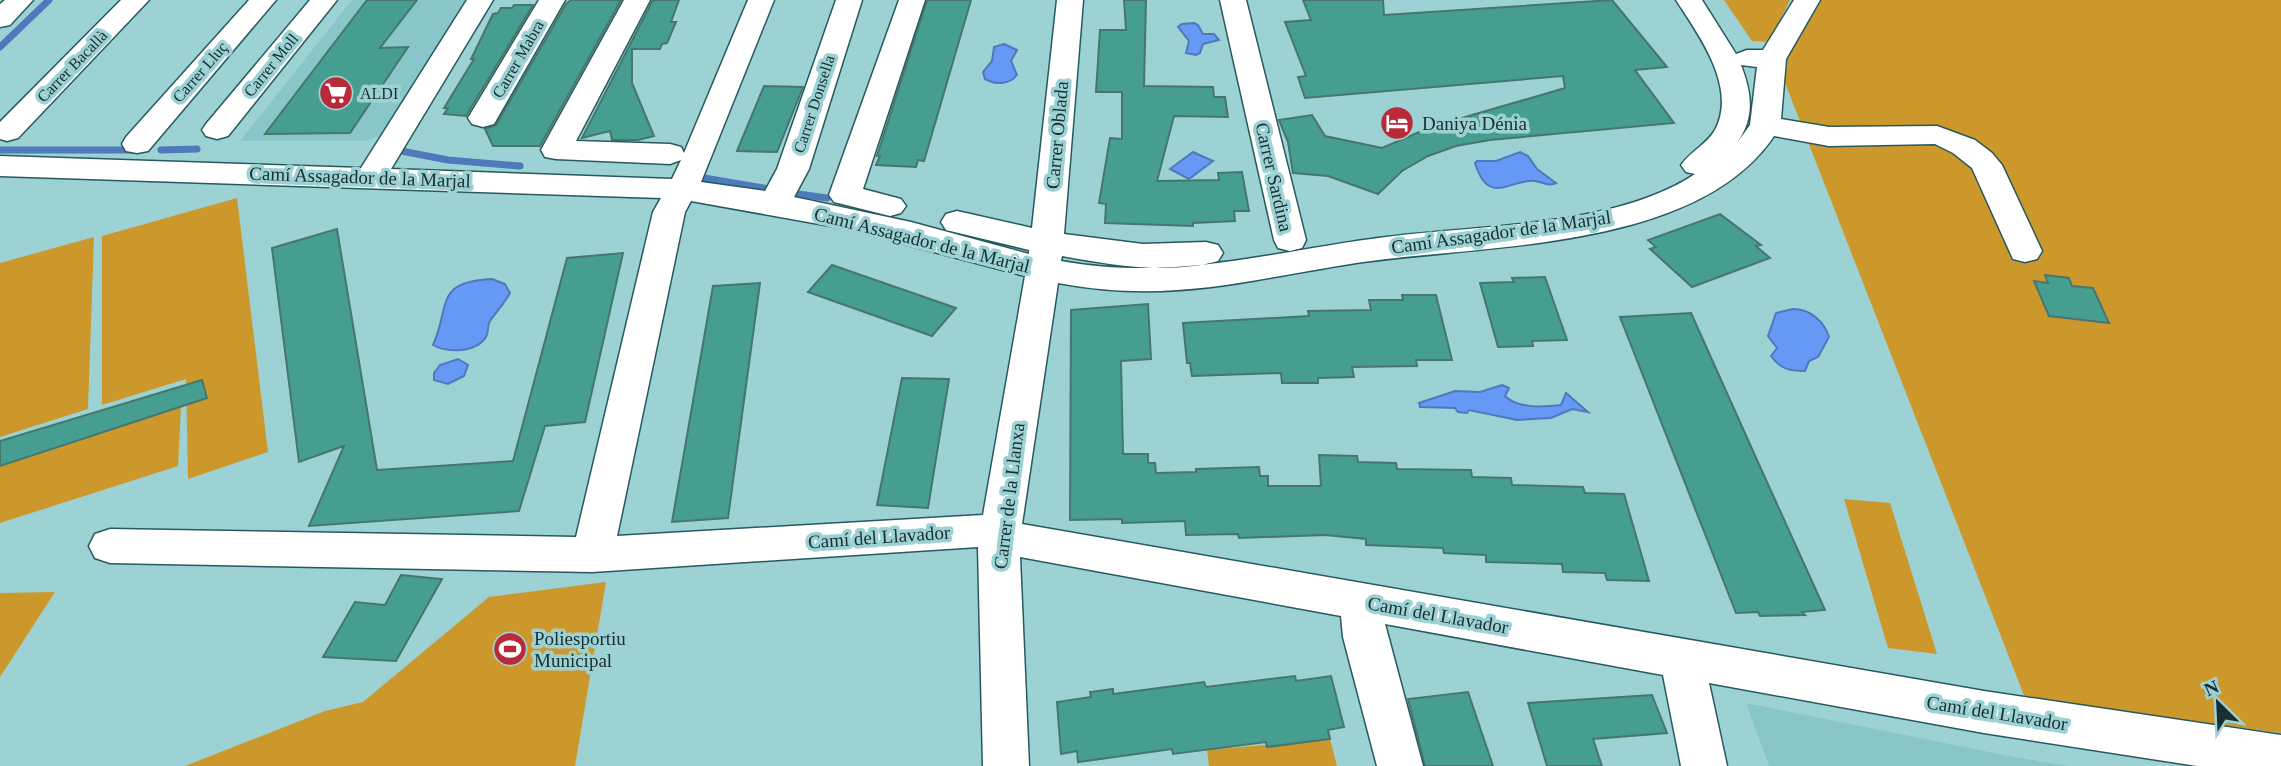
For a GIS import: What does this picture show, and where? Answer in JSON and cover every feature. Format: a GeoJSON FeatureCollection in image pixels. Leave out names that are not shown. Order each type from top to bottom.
{"type":"FeatureCollection","features":[{"type":"Feature","properties":{"kind":"street"},"geometry":{"type":"LineString","coordinates":[[0,19],[20,0]]}},
{"type":"Feature","properties":{"kind":"street","name":"Carrer Bacallà"},"geometry":{"type":"LineString","coordinates":[[7,132],[136,0]]}},
{"type":"Feature","properties":{"kind":"street","name":"Carrer Lluç"},"geometry":{"type":"LineString","coordinates":[[137,144],[263,0]]}},
{"type":"Feature","properties":{"kind":"street","name":"Carrer Moll"},"geometry":{"type":"LineString","coordinates":[[217,130],[324,0]]}},
{"type":"Feature","properties":{"kind":"street"},"geometry":{"type":"LineString","coordinates":[[370,178],[480,0]]}},
{"type":"Feature","properties":{"kind":"street","name":"Carrer Mabra"},"geometry":{"type":"LineString","coordinates":[[483,118],[552,0]]}},
{"type":"Feature","properties":{"kind":"street"},"geometry":{"type":"LineString","coordinates":[[637,0],[556,150],[560,162],[681,171]]}},
{"type":"Feature","properties":{"kind":"street"},"geometry":{"type":"LineString","coordinates":[[592,555],[669,212],[681,171],[761,0]]}},
{"type":"Feature","properties":{"kind":"street","name":"Carrer Donsella"},"geometry":{"type":"LineString","coordinates":[[773,205],[793,169],[849,0]]}},
{"type":"Feature","properties":{"kind":"street"},"geometry":{"type":"LineString","coordinates":[[912,0],[845,195],[1044,256]]}},
{"type":"Feature","properties":{"kind":"street","name":"Carrer Oblada"},"geometry":{"type":"LineString","coordinates":[[1044,256],[1070,0]]}},
{"type":"Feature","properties":{"kind":"street","name":"Carrer Sardina"},"geometry":{"type":"LineString","coordinates":[[1044,256],[1091,250],[1164,257],[1242,249],[1290,240],[1233,0]]}},
{"type":"Feature","properties":{"kind":"street"},"geometry":{"type":"LineString","coordinates":[[1290,240],[1566,211],[1631,197],[1691,170],[1730,133],[1737,105],[1732,77],[1720,48],[1689,0]]}},
{"type":"Feature","properties":{"kind":"street"},"geometry":{"type":"LineString","coordinates":[[1807,0],[1772,60],[1768,79],[1766,124],[1791,133],[1816,137],[1937,135],[1956,141],[1978,154],[1986,165],[2025,251]]}},
{"type":"Feature","properties":{"kind":"street"},"geometry":{"type":"LineString","coordinates":[[1720,48],[1748,58],[1772,60]]}},
{"type":"Feature","properties":{"kind":"street","name":"Camí Assagador de la Marjal"},"geometry":{"type":"LineString","coordinates":[[0,166],[648,187],[681,171],[773,205],[915,234],[1044,256],[1123,281],[1192,281],[1359,252],[1583,223],[1657,205],[1707,183],[1735,162],[1766,124]]}},
{"type":"Feature","properties":{"kind":"street","name":"Carrer de la Llanxa"},"geometry":{"type":"LineString","coordinates":[[1006,766],[998,584],[1000,537],[1044,256]]}},
{"type":"Feature","properties":{"kind":"street","name":"Camí del Llavador"},"geometry":{"type":"LineString","coordinates":[[110,547],[592,555],[978,530],[1000,537],[1984,712],[2281,757]]}},
{"type":"Feature","properties":{"kind":"street"},"geometry":{"type":"LineString","coordinates":[[1360,601],[1365,637],[1399,766]]}},
{"type":"Feature","properties":{"kind":"street"},"geometry":{"type":"LineString","coordinates":[[1682,659],[1704,766]]}},
{"type":"Feature","properties":{"kind":"shaded area"},"geometry":{"type":"Polygon","coordinates":[[[352,0],[469,0],[385,133],[367,141],[240,141],[352,0]]]}},
{"type":"Feature","properties":{"kind":"shaded area"},"geometry":{"type":"Polygon","coordinates":[[[1724,0],[1790,0],[1769,42],[1752,41],[1724,0]]]}},
{"type":"Feature","properties":{"kind":"shaded area"},"geometry":{"type":"Polygon","coordinates":[[[1819,0],[2281,0],[2281,733],[2025,698],[1780,70],[1819,0]]]}},
{"type":"Feature","properties":{"kind":"shaded area"},"geometry":{"type":"Polygon","coordinates":[[[237,198],[268,452],[188,479],[186,379],[102,405],[102,236],[237,198]]]}},
{"type":"Feature","properties":{"kind":"shaded area"},"geometry":{"type":"Polygon","coordinates":[[[94,237],[88,409],[0,437],[0,263],[94,237]]]}},
{"type":"Feature","properties":{"kind":"shaded area"},"geometry":{"type":"Polygon","coordinates":[[[181,407],[178,466],[0,523],[0,466],[181,407]]]}},
{"type":"Feature","properties":{"kind":"shaded area"},"geometry":{"type":"Polygon","coordinates":[[[1844,499],[1890,503],[1937,654],[1888,648],[1844,499]]]}},
{"type":"Feature","properties":{"kind":"shaded area","name":"Poliesportiu Municipal"},"geometry":{"type":"Polygon","coordinates":[[[606,582],[575,766],[185,766],[325,711],[363,702],[489,597],[606,582]]]}},
{"type":"Feature","properties":{"kind":"shaded area"},"geometry":{"type":"Polygon","coordinates":[[[55,592],[0,677],[0,593],[55,592]]]}},
{"type":"Feature","properties":{"kind":"shaded area"},"geometry":{"type":"Polygon","coordinates":[[[1746,703],[2014,757],[2068,766],[1769,766],[1746,703]]]}},
{"type":"Feature","properties":{"kind":"shaded area"},"geometry":{"type":"Polygon","coordinates":[[[1330,739],[1337,766],[1209,766],[1207,750],[1330,739]]]}},
{"type":"Feature","properties":{"kind":"water"},"geometry":{"type":"Polygon","coordinates":[[[1194,23],[1203,34],[1214,34],[1219,40],[1203,44],[1200,53],[1196,55],[1186,53],[1189,41],[1178,27],[1194,23]]]}},
{"type":"Feature","properties":{"kind":"water"},"geometry":{"type":"Polygon","coordinates":[[[1004,44],[1017,50],[1011,61],[1017,75],[1002,83],[985,79],[983,72],[992,61],[994,47],[1004,44]]]}},
{"type":"Feature","properties":{"kind":"water"},"geometry":{"type":"Polygon","coordinates":[[[1193,152],[1213,161],[1189,179],[1170,169],[1193,152]]]}},
{"type":"Feature","properties":{"kind":"water"},"geometry":{"type":"Polygon","coordinates":[[[1520,152],[1528,156],[1537,169],[1556,183],[1526,181],[1494,188],[1481,177],[1475,163],[1496,161],[1520,152]]]}},
{"type":"Feature","properties":{"kind":"water"},"geometry":{"type":"Polygon","coordinates":[[[492,279],[505,284],[510,293],[490,321],[487,335],[481,342],[461,350],[433,345],[447,298],[453,290],[474,281],[492,279]]]}},
{"type":"Feature","properties":{"kind":"water"},"geometry":{"type":"Polygon","coordinates":[[[1793,309],[1805,311],[1815,317],[1824,326],[1829,337],[1818,357],[1809,361],[1805,371],[1786,368],[1771,356],[1777,348],[1768,336],[1776,313],[1793,309]]]}},
{"type":"Feature","properties":{"kind":"water"},"geometry":{"type":"Polygon","coordinates":[[[458,359],[468,365],[464,376],[448,384],[434,380],[434,373],[440,365],[458,359]]]}},
{"type":"Feature","properties":{"kind":"water"},"geometry":{"type":"Polygon","coordinates":[[[1502,385],[1509,388],[1505,396],[1517,403],[1561,405],[1566,393],[1588,412],[1572,409],[1551,418],[1517,420],[1469,410],[1467,413],[1458,412],[1455,408],[1420,407],[1419,403],[1455,391],[1480,392],[1502,385]]]}},
{"type":"Feature","properties":{"kind":"building","name":"ALDI"},"geometry":{"type":"Polygon","coordinates":[[[367,0],[417,0],[380,48],[408,47],[350,133],[265,134],[367,0]]]}},
{"type":"Feature","properties":{"kind":"building"},"geometry":{"type":"Polygon","coordinates":[[[571,0],[621,0],[540,146],[493,146],[485,129],[496,125],[566,4],[571,0]]]}},
{"type":"Feature","properties":{"kind":"building"},"geometry":{"type":"Polygon","coordinates":[[[653,0],[679,0],[671,22],[676,22],[667,43],[662,44],[660,49],[632,49],[632,83],[654,136],[638,140],[612,140],[610,131],[582,138],[653,0]]]}},
{"type":"Feature","properties":{"kind":"building"},"geometry":{"type":"Polygon","coordinates":[[[927,0],[971,0],[924,161],[918,160],[916,167],[876,165],[880,156],[877,156],[927,0]]]}},
{"type":"Feature","properties":{"kind":"building"},"geometry":{"type":"Polygon","coordinates":[[[1124,0],[1146,0],[1144,86],[1213,87],[1214,97],[1225,97],[1228,117],[1174,116],[1157,181],[1219,180],[1218,173],[1242,172],[1249,211],[1234,211],[1235,221],[1193,223],[1193,226],[1105,223],[1106,204],[1099,203],[1110,138],[1122,139],[1122,92],[1096,92],[1100,30],[1126,30],[1124,0]]]}},
{"type":"Feature","properties":{"kind":"building"},"geometry":{"type":"Polygon","coordinates":[[[1303,0],[1383,0],[1384,15],[1612,0],[1667,67],[1635,70],[1674,123],[1490,140],[1456,146],[1428,156],[1402,171],[1378,194],[1328,176],[1293,173],[1288,142],[1279,120],[1312,115],[1325,136],[1382,148],[1431,127],[1565,88],[1563,76],[1305,98],[1298,77],[1306,76],[1285,22],[1311,20],[1303,0]]]}},
{"type":"Feature","properties":{"kind":"building"},"geometry":{"type":"Polygon","coordinates":[[[514,5],[533,5],[466,116],[444,114],[448,108],[444,108],[474,59],[471,59],[493,14],[498,13],[501,8],[512,8],[514,5]]]}},
{"type":"Feature","properties":{"kind":"building"},"geometry":{"type":"Polygon","coordinates":[[[764,86],[803,87],[777,152],[737,151],[764,86]]]}},
{"type":"Feature","properties":{"kind":"building"},"geometry":{"type":"Polygon","coordinates":[[[1720,214],[1761,245],[1756,246],[1770,258],[1692,287],[1650,249],[1656,247],[1648,240],[1720,214]]]}},
{"type":"Feature","properties":{"kind":"building"},"geometry":{"type":"Polygon","coordinates":[[[337,229],[377,470],[513,461],[567,258],[623,253],[585,422],[545,426],[519,511],[309,526],[344,446],[299,462],[272,248],[337,229]]]}},
{"type":"Feature","properties":{"kind":"building"},"geometry":{"type":"Polygon","coordinates":[[[832,265],[956,308],[932,336],[808,292],[832,265]]]}},
{"type":"Feature","properties":{"kind":"building"},"geometry":{"type":"Polygon","coordinates":[[[2045,275],[2069,278],[2072,286],[2093,288],[2109,323],[2049,316],[2034,281],[2048,283],[2045,275]]]}},
{"type":"Feature","properties":{"kind":"building"},"geometry":{"type":"Polygon","coordinates":[[[1545,277],[1567,340],[1532,341],[1533,346],[1498,347],[1480,283],[1514,282],[1512,278],[1545,277]]]}},
{"type":"Feature","properties":{"kind":"building"},"geometry":{"type":"Polygon","coordinates":[[[760,283],[728,518],[672,522],[713,286],[760,283]]]}},
{"type":"Feature","properties":{"kind":"building"},"geometry":{"type":"Polygon","coordinates":[[[1402,295],[1436,295],[1452,360],[1416,360],[1417,366],[1352,367],[1354,377],[1318,378],[1318,383],[1282,383],[1281,373],[1192,376],[1190,363],[1187,363],[1183,323],[1309,316],[1308,311],[1371,310],[1369,300],[1403,300],[1402,295]]]}},
{"type":"Feature","properties":{"kind":"building"},"geometry":{"type":"Polygon","coordinates":[[[1148,304],[1151,359],[1121,361],[1123,454],[1148,454],[1148,463],[1155,463],[1156,473],[1259,467],[1260,476],[1268,476],[1268,486],[1321,486],[1319,455],[1357,456],[1358,462],[1396,463],[1397,469],[1471,470],[1472,477],[1511,478],[1512,485],[1583,487],[1585,493],[1624,494],[1649,581],[1607,580],[1605,573],[1563,572],[1562,564],[1486,562],[1486,555],[1444,553],[1443,548],[1366,545],[1366,539],[1325,535],[1239,538],[1238,534],[1186,535],[1185,521],[1122,523],[1122,519],[1070,520],[1071,310],[1148,304]]]}},
{"type":"Feature","properties":{"kind":"building"},"geometry":{"type":"Polygon","coordinates":[[[1691,313],[1825,610],[1802,612],[1805,615],[1760,616],[1758,612],[1736,613],[1620,317],[1691,313]]]}},
{"type":"Feature","properties":{"kind":"building"},"geometry":{"type":"Polygon","coordinates":[[[902,378],[949,379],[928,508],[877,505],[902,378]]]}},
{"type":"Feature","properties":{"kind":"building"},"geometry":{"type":"Polygon","coordinates":[[[202,380],[207,398],[0,466],[0,441],[202,380]]]}},
{"type":"Feature","properties":{"kind":"building"},"geometry":{"type":"Polygon","coordinates":[[[401,575],[442,579],[396,661],[323,657],[355,602],[385,605],[401,575]]]}},
{"type":"Feature","properties":{"kind":"building"},"geometry":{"type":"Polygon","coordinates":[[[1295,676],[1296,681],[1331,676],[1344,727],[1328,730],[1330,739],[1267,747],[1266,742],[1173,754],[1172,749],[1078,762],[1077,751],[1061,754],[1057,702],[1091,697],[1090,692],[1113,689],[1113,694],[1204,682],[1206,687],[1295,676]]]}},
{"type":"Feature","properties":{"kind":"building"},"geometry":{"type":"Polygon","coordinates":[[[1468,692],[1493,766],[1425,766],[1408,699],[1468,692]]]}},
{"type":"Feature","properties":{"kind":"building"},"geometry":{"type":"Polygon","coordinates":[[[1652,695],[1667,733],[1593,739],[1602,766],[1547,766],[1528,703],[1652,695]]]}},
{"type":"Feature","properties":{"kind":"waterway"},"geometry":{"type":"LineString","coordinates":[[0,47],[49,0]]}},
{"type":"Feature","properties":{"kind":"waterway"},"geometry":{"type":"LineString","coordinates":[[161,150],[197,149]]}},
{"type":"Feature","properties":{"kind":"waterway"},"geometry":{"type":"LineString","coordinates":[[0,150],[134,150]]}},
{"type":"Feature","properties":{"kind":"waterway"},"geometry":{"type":"LineString","coordinates":[[401,151],[448,160],[520,166]]}},
{"type":"Feature","properties":{"kind":"waterway"},"geometry":{"type":"LineString","coordinates":[[704,178],[769,189]]}},
{"type":"Feature","properties":{"kind":"waterway"},"geometry":{"type":"LineString","coordinates":[[791,193],[827,198]]}},
{"type":"Feature","properties":{"kind":"place","name":"ALDI"},"geometry":{"type":"Point","coordinates":[336,93]}},
{"type":"Feature","properties":{"kind":"place","name":"Daniya Dénia"},"geometry":{"type":"Point","coordinates":[1397,123]}},
{"type":"Feature","properties":{"kind":"place","name":"Poliesportiu Municipal"},"geometry":{"type":"Point","coordinates":[510,649]}}]}
